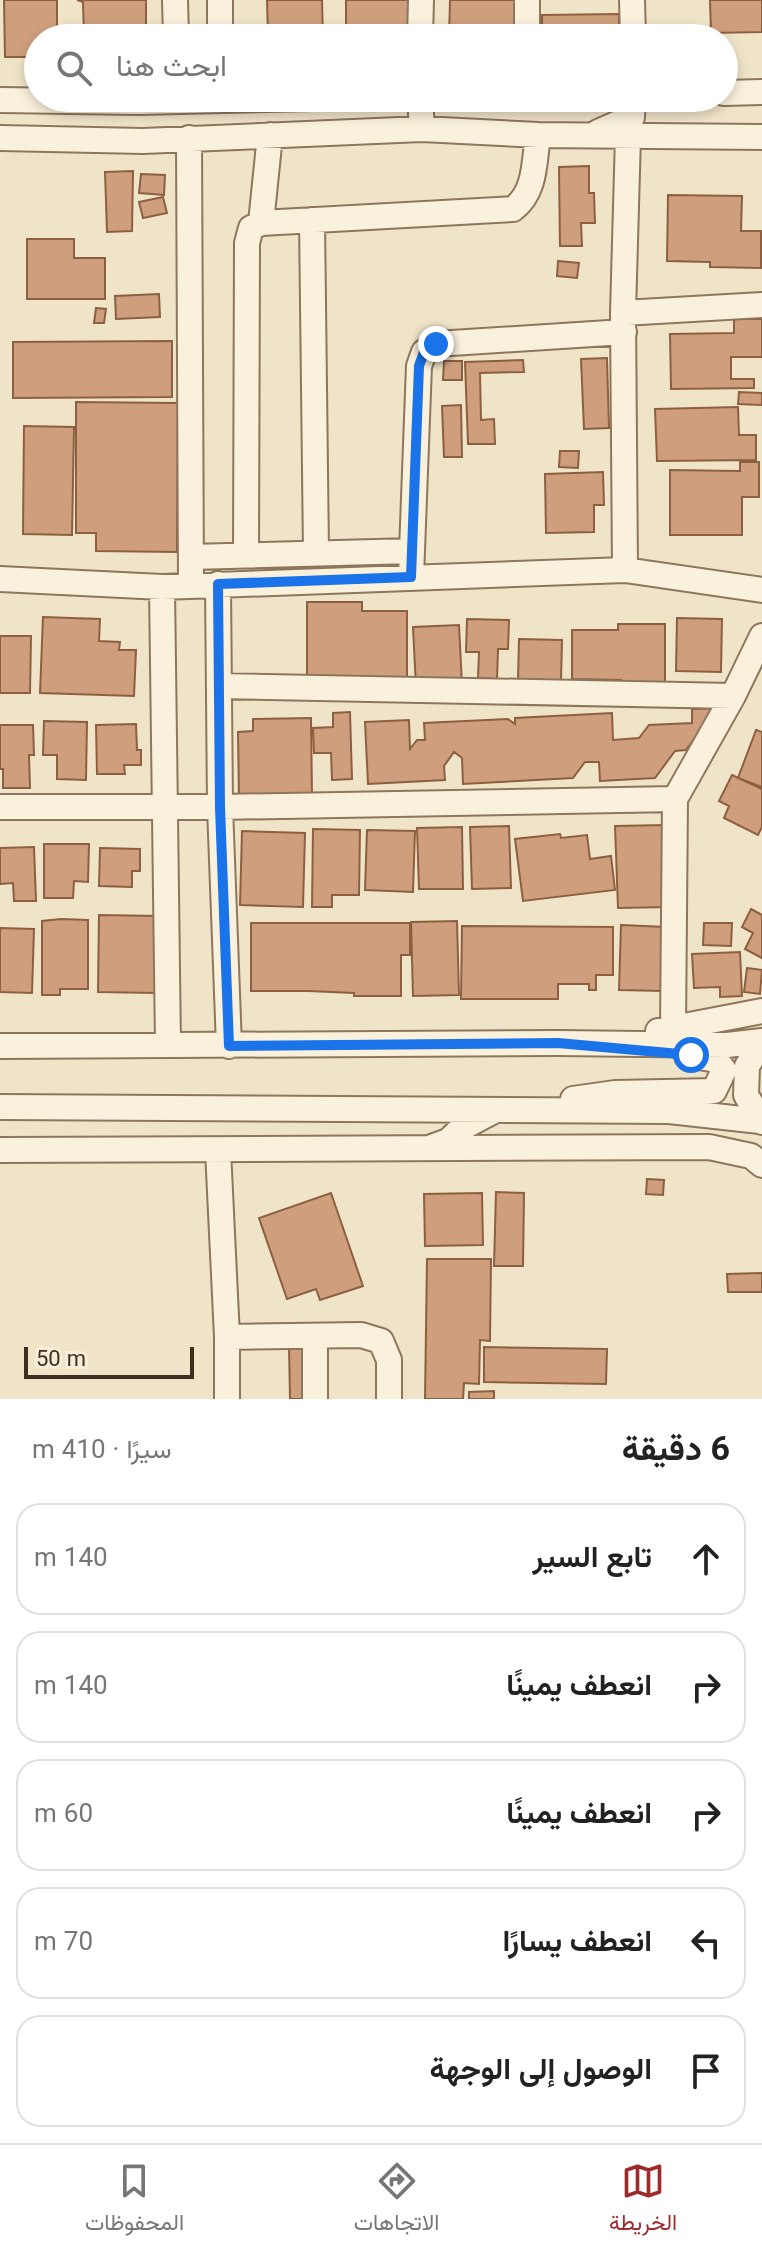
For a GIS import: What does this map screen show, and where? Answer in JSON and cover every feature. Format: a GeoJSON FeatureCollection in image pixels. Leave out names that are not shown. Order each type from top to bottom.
{"type":"FeatureCollection","features":[{"type":"Feature","properties":{"kind":"street"},"geometry":{"type":"LineString","coordinates":[[175,0],[191,24]]}},
{"type":"Feature","properties":{"kind":"street"},"geometry":{"type":"LineString","coordinates":[[206,24],[220,0]]}},
{"type":"Feature","properties":{"kind":"street"},"geometry":{"type":"LineString","coordinates":[[420,24],[421,0]]}},
{"type":"Feature","properties":{"kind":"street"},"geometry":{"type":"LineString","coordinates":[[527,0],[527,24]]}},
{"type":"Feature","properties":{"kind":"street"},"geometry":{"type":"LineString","coordinates":[[632,0],[633,24]]}},
{"type":"Feature","properties":{"kind":"street"},"geometry":{"type":"LineString","coordinates":[[738,93],[762,92]]}},
{"type":"Feature","properties":{"kind":"street"},"geometry":{"type":"LineString","coordinates":[[0,100],[24,100]]}},
{"type":"Feature","properties":{"kind":"street"},"geometry":{"type":"LineString","coordinates":[[143,141],[211,120],[214,112]]}},
{"type":"Feature","properties":{"kind":"street"},"geometry":{"type":"LineString","coordinates":[[421,112],[422,129]]}},
{"type":"Feature","properties":{"kind":"street"},"geometry":{"type":"LineString","coordinates":[[592,134],[632,117],[632,112]]}},
{"type":"Feature","properties":{"kind":"street"},"geometry":{"type":"LineString","coordinates":[[0,138],[143,141],[422,129],[538,135],[762,137]]}},
{"type":"Feature","properties":{"kind":"street"},"geometry":{"type":"LineString","coordinates":[[261,223],[270,135]]}},
{"type":"Feature","properties":{"kind":"street"},"geometry":{"type":"LineString","coordinates":[[246,555],[247,243],[251,228],[261,223],[513,209],[524,201],[531,187],[538,135]]}},
{"type":"Feature","properties":{"kind":"street"},"geometry":{"type":"LineString","coordinates":[[625,570],[623,322],[628,136]]}},
{"type":"Feature","properties":{"kind":"street"},"geometry":{"type":"LineString","coordinates":[[189,138],[191,586]]}},
{"type":"Feature","properties":{"kind":"street"},"geometry":{"type":"LineString","coordinates":[[312,220],[316,553]]}},
{"type":"Feature","properties":{"kind":"street"},"geometry":{"type":"LineString","coordinates":[[411,577],[419,366],[424,352],[436,344],[762,305]]}},
{"type":"Feature","properties":{"kind":"street"},"geometry":{"type":"LineString","coordinates":[[191,557],[412,551]]}},
{"type":"Feature","properties":{"kind":"street"},"geometry":{"type":"LineString","coordinates":[[0,579],[162,587],[625,570],[762,590]]}},
{"type":"Feature","properties":{"kind":"street"},"geometry":{"type":"LineString","coordinates":[[218,584],[220,807],[229,1046]]}},
{"type":"Feature","properties":{"kind":"street"},"geometry":{"type":"LineString","coordinates":[[162,587],[168,1045]]}},
{"type":"Feature","properties":{"kind":"street"},"geometry":{"type":"LineString","coordinates":[[673,1029],[675,799],[733,696],[762,636]]}},
{"type":"Feature","properties":{"kind":"street"},"geometry":{"type":"LineString","coordinates":[[219,686],[733,696]]}},
{"type":"Feature","properties":{"kind":"street"},"geometry":{"type":"LineString","coordinates":[[0,807],[220,807],[675,799]]}},
{"type":"Feature","properties":{"kind":"street"},"geometry":{"type":"LineString","coordinates":[[558,1043],[673,1029],[762,1011]]}},
{"type":"Feature","properties":{"kind":"street"},"geometry":{"type":"LineString","coordinates":[[0,1046],[727,1045],[762,1042]]}},
{"type":"Feature","properties":{"kind":"street"},"geometry":{"type":"LineString","coordinates":[[761,1121],[746,1095],[746,1081],[747,1066],[762,1042]]}},
{"type":"Feature","properties":{"kind":"street"},"geometry":{"type":"LineString","coordinates":[[423,1150],[448,1141],[462,1128],[496,1110],[615,1093],[714,1091],[721,1082],[724,1070],[716,1060],[691,1055],[558,1043]]}},
{"type":"Feature","properties":{"kind":"street"},"geometry":{"type":"LineString","coordinates":[[0,1107],[669,1111],[761,1121]]}},
{"type":"Feature","properties":{"kind":"street"},"geometry":{"type":"LineString","coordinates":[[669,1111],[734,1142],[756,1161]]}},
{"type":"Feature","properties":{"kind":"street"},"geometry":{"type":"LineString","coordinates":[[0,1150],[709,1147],[756,1161]]}},
{"type":"Feature","properties":{"kind":"street"},"geometry":{"type":"LineString","coordinates":[[218,1150],[227,1399]]}},
{"type":"Feature","properties":{"kind":"street"},"geometry":{"type":"LineString","coordinates":[[227,1337],[361,1335],[381,1341],[389,1360],[389,1399]]}},
{"type":"Feature","properties":{"kind":"street"},"geometry":{"type":"LineString","coordinates":[[315,1336],[315,1399]]}},
{"type":"Feature","properties":{"kind":"building"},"geometry":{"type":"Polygon","coordinates":[[[4,0],[57,0],[57,24],[24,24],[24,57],[5,57],[4,0]]]}},
{"type":"Feature","properties":{"kind":"building"},"geometry":{"type":"Polygon","coordinates":[[[77,0],[146,0],[146,24],[84,24],[83,2],[77,0]]]}},
{"type":"Feature","properties":{"kind":"building"},"geometry":{"type":"Polygon","coordinates":[[[267,0],[322,0],[323,24],[268,24],[267,0]]]}},
{"type":"Feature","properties":{"kind":"building"},"geometry":{"type":"Polygon","coordinates":[[[346,0],[414,0],[414,24],[346,24],[346,0]]]}},
{"type":"Feature","properties":{"kind":"building"},"geometry":{"type":"Polygon","coordinates":[[[450,0],[520,0],[519,24],[449,24],[450,0]]]}},
{"type":"Feature","properties":{"kind":"building"},"geometry":{"type":"Polygon","coordinates":[[[710,0],[762,0],[762,32],[738,32],[738,24],[711,24],[710,0]]]}},
{"type":"Feature","properties":{"kind":"building"},"geometry":{"type":"Polygon","coordinates":[[[619,14],[619,24],[542,24],[542,15],[619,14]]]}},
{"type":"Feature","properties":{"kind":"building"},"geometry":{"type":"Polygon","coordinates":[[[589,166],[589,193],[594,193],[595,223],[581,223],[582,246],[560,246],[559,167],[589,166]]]}},
{"type":"Feature","properties":{"kind":"building"},"geometry":{"type":"Polygon","coordinates":[[[133,171],[132,231],[107,232],[105,172],[133,171]]]}},
{"type":"Feature","properties":{"kind":"building"},"geometry":{"type":"Polygon","coordinates":[[[141,174],[165,175],[164,195],[139,193],[141,174]]]}},
{"type":"Feature","properties":{"kind":"building"},"geometry":{"type":"Polygon","coordinates":[[[668,195],[742,196],[741,231],[761,231],[761,268],[710,267],[710,262],[667,261],[668,195]]]}},
{"type":"Feature","properties":{"kind":"building"},"geometry":{"type":"Polygon","coordinates":[[[163,197],[167,213],[143,218],[139,202],[163,197]]]}},
{"type":"Feature","properties":{"kind":"building"},"geometry":{"type":"Polygon","coordinates":[[[27,239],[74,239],[74,258],[105,258],[105,299],[27,299],[27,239]]]}},
{"type":"Feature","properties":{"kind":"building"},"geometry":{"type":"Polygon","coordinates":[[[558,261],[579,263],[577,278],[557,276],[558,261]]]}},
{"type":"Feature","properties":{"kind":"building"},"geometry":{"type":"Polygon","coordinates":[[[159,294],[160,317],[116,319],[115,296],[159,294]]]}},
{"type":"Feature","properties":{"kind":"building"},"geometry":{"type":"Polygon","coordinates":[[[96,308],[106,309],[104,323],[94,323],[96,308]]]}},
{"type":"Feature","properties":{"kind":"building"},"geometry":{"type":"Polygon","coordinates":[[[734,319],[762,319],[762,357],[731,357],[731,379],[754,379],[754,388],[671,389],[670,334],[734,333],[734,319]]]}},
{"type":"Feature","properties":{"kind":"building"},"geometry":{"type":"Polygon","coordinates":[[[172,341],[172,397],[13,398],[13,342],[172,341]]]}},
{"type":"Feature","properties":{"kind":"building"},"geometry":{"type":"Polygon","coordinates":[[[607,358],[609,428],[584,429],[581,359],[607,358]]]}},
{"type":"Feature","properties":{"kind":"building"},"geometry":{"type":"Polygon","coordinates":[[[523,360],[524,372],[480,373],[481,420],[494,419],[495,444],[468,444],[465,362],[523,360]]]}},
{"type":"Feature","properties":{"kind":"building"},"geometry":{"type":"Polygon","coordinates":[[[444,361],[462,361],[462,380],[443,380],[444,361]]]}},
{"type":"Feature","properties":{"kind":"building"},"geometry":{"type":"Polygon","coordinates":[[[739,392],[762,393],[762,405],[738,404],[739,392]]]}},
{"type":"Feature","properties":{"kind":"building"},"geometry":{"type":"Polygon","coordinates":[[[76,402],[178,403],[177,552],[96,551],[96,533],[76,533],[76,402]]]}},
{"type":"Feature","properties":{"kind":"building"},"geometry":{"type":"Polygon","coordinates":[[[461,405],[462,457],[444,457],[442,406],[461,405]]]}},
{"type":"Feature","properties":{"kind":"building"},"geometry":{"type":"Polygon","coordinates":[[[738,407],[739,435],[756,435],[756,460],[657,461],[655,409],[738,407]]]}},
{"type":"Feature","properties":{"kind":"building"},"geometry":{"type":"Polygon","coordinates":[[[24,426],[74,427],[72,535],[23,534],[24,426]]]}},
{"type":"Feature","properties":{"kind":"building"},"geometry":{"type":"Polygon","coordinates":[[[560,451],[579,451],[578,468],[559,467],[560,451]]]}},
{"type":"Feature","properties":{"kind":"building"},"geometry":{"type":"Polygon","coordinates":[[[740,462],[759,462],[759,497],[742,497],[742,535],[670,535],[670,470],[740,471],[740,462]]]}},
{"type":"Feature","properties":{"kind":"building"},"geometry":{"type":"Polygon","coordinates":[[[603,472],[604,505],[594,505],[594,532],[546,533],[545,474],[603,472]]]}},
{"type":"Feature","properties":{"kind":"building"},"geometry":{"type":"Polygon","coordinates":[[[307,602],[362,602],[362,611],[407,611],[407,684],[307,684],[307,602]]]}},
{"type":"Feature","properties":{"kind":"building"},"geometry":{"type":"Polygon","coordinates":[[[43,617],[100,619],[99,641],[120,642],[119,650],[136,650],[134,696],[40,693],[43,617]]]}},
{"type":"Feature","properties":{"kind":"building"},"geometry":{"type":"Polygon","coordinates":[[[677,618],[722,619],[721,672],[676,671],[677,618]]]}},
{"type":"Feature","properties":{"kind":"building"},"geometry":{"type":"Polygon","coordinates":[[[467,619],[509,620],[508,649],[498,649],[497,679],[478,678],[479,652],[466,652],[467,619]]]}},
{"type":"Feature","properties":{"kind":"building"},"geometry":{"type":"Polygon","coordinates":[[[618,624],[665,624],[665,685],[621,685],[621,680],[572,679],[572,630],[618,630],[618,624]]]}},
{"type":"Feature","properties":{"kind":"building"},"geometry":{"type":"Polygon","coordinates":[[[459,625],[462,685],[416,687],[413,627],[459,625]]]}},
{"type":"Feature","properties":{"kind":"building"},"geometry":{"type":"Polygon","coordinates":[[[0,636],[31,636],[30,693],[0,693],[0,636]]]}},
{"type":"Feature","properties":{"kind":"building"},"geometry":{"type":"Polygon","coordinates":[[[519,639],[562,640],[561,681],[518,680],[519,639]]]}},
{"type":"Feature","properties":{"kind":"building"},"geometry":{"type":"Polygon","coordinates":[[[717,708],[686,750],[675,751],[655,778],[600,781],[599,762],[585,762],[573,778],[463,784],[462,758],[454,752],[444,766],[445,780],[368,784],[365,722],[409,720],[410,749],[417,740],[425,740],[424,723],[508,719],[515,724],[515,718],[612,713],[613,740],[639,738],[649,725],[692,723],[692,709],[717,708]]]}},
{"type":"Feature","properties":{"kind":"building"},"geometry":{"type":"Polygon","coordinates":[[[350,712],[352,779],[332,780],[331,753],[314,753],[313,728],[333,727],[333,713],[350,712]]]}},
{"type":"Feature","properties":{"kind":"building"},"geometry":{"type":"Polygon","coordinates":[[[311,718],[312,797],[239,798],[238,732],[253,731],[253,719],[311,718]]]}},
{"type":"Feature","properties":{"kind":"building"},"geometry":{"type":"Polygon","coordinates":[[[44,721],[87,722],[86,780],[57,779],[57,755],[43,755],[44,721]]]}},
{"type":"Feature","properties":{"kind":"building"},"geometry":{"type":"Polygon","coordinates":[[[136,724],[141,765],[124,765],[125,774],[97,774],[96,725],[136,724]]]}},
{"type":"Feature","properties":{"kind":"building"},"geometry":{"type":"Polygon","coordinates":[[[0,725],[33,725],[34,755],[29,755],[30,788],[3,788],[0,725]]]}},
{"type":"Feature","properties":{"kind":"building"},"geometry":{"type":"Polygon","coordinates":[[[756,730],[762,732],[762,787],[738,778],[756,730]]]}},
{"type":"Feature","properties":{"kind":"building"},"geometry":{"type":"Polygon","coordinates":[[[732,775],[762,789],[762,827],[758,835],[724,818],[729,806],[719,801],[732,775]]]}},
{"type":"Feature","properties":{"kind":"building"},"geometry":{"type":"Polygon","coordinates":[[[665,825],[668,907],[618,908],[615,826],[665,825]]]}},
{"type":"Feature","properties":{"kind":"building"},"geometry":{"type":"Polygon","coordinates":[[[509,826],[511,888],[472,889],[470,827],[509,826]]]}},
{"type":"Feature","properties":{"kind":"building"},"geometry":{"type":"Polygon","coordinates":[[[462,827],[463,889],[419,889],[417,828],[462,827]]]}},
{"type":"Feature","properties":{"kind":"building"},"geometry":{"type":"Polygon","coordinates":[[[313,829],[360,830],[359,895],[332,895],[332,907],[312,907],[313,829]]]}},
{"type":"Feature","properties":{"kind":"building"},"geometry":{"type":"Polygon","coordinates":[[[367,830],[415,831],[413,892],[365,890],[367,830]]]}},
{"type":"Feature","properties":{"kind":"building"},"geometry":{"type":"Polygon","coordinates":[[[242,831],[305,833],[303,907],[240,905],[242,831]]]}},
{"type":"Feature","properties":{"kind":"building"},"geometry":{"type":"Polygon","coordinates":[[[560,834],[561,838],[587,835],[590,859],[611,856],[615,890],[523,901],[515,839],[560,834]]]}},
{"type":"Feature","properties":{"kind":"building"},"geometry":{"type":"Polygon","coordinates":[[[44,844],[89,844],[88,882],[74,881],[73,898],[44,898],[44,844]]]}},
{"type":"Feature","properties":{"kind":"building"},"geometry":{"type":"Polygon","coordinates":[[[34,847],[36,901],[14,901],[13,883],[0,884],[0,848],[34,847]]]}},
{"type":"Feature","properties":{"kind":"building"},"geometry":{"type":"Polygon","coordinates":[[[100,848],[140,849],[140,871],[132,871],[132,887],[99,886],[100,848]]]}},
{"type":"Feature","properties":{"kind":"building"},"geometry":{"type":"Polygon","coordinates":[[[751,909],[762,915],[762,958],[745,949],[753,933],[742,927],[751,909]]]}},
{"type":"Feature","properties":{"kind":"building"},"geometry":{"type":"Polygon","coordinates":[[[99,915],[158,916],[156,993],[98,992],[99,915]]]}},
{"type":"Feature","properties":{"kind":"building"},"geometry":{"type":"Polygon","coordinates":[[[88,920],[88,989],[60,989],[60,995],[42,995],[42,921],[88,920]]]}},
{"type":"Feature","properties":{"kind":"building"},"geometry":{"type":"Polygon","coordinates":[[[457,921],[459,995],[413,996],[411,922],[457,921]]]}},
{"type":"Feature","properties":{"kind":"building"},"geometry":{"type":"Polygon","coordinates":[[[251,923],[410,923],[410,955],[401,955],[401,996],[251,991],[251,923]]]}},
{"type":"Feature","properties":{"kind":"building"},"geometry":{"type":"Polygon","coordinates":[[[704,923],[732,923],[731,946],[703,945],[704,923]]]}},
{"type":"Feature","properties":{"kind":"building"},"geometry":{"type":"Polygon","coordinates":[[[621,925],[665,927],[663,991],[619,990],[621,925]]]}},
{"type":"Feature","properties":{"kind":"building"},"geometry":{"type":"Polygon","coordinates":[[[462,926],[613,927],[613,975],[596,975],[596,990],[589,990],[589,984],[558,984],[558,999],[461,999],[462,926]]]}},
{"type":"Feature","properties":{"kind":"building"},"geometry":{"type":"Polygon","coordinates":[[[0,928],[34,929],[32,993],[0,992],[0,928]]]}},
{"type":"Feature","properties":{"kind":"building"},"geometry":{"type":"Polygon","coordinates":[[[740,952],[742,996],[720,997],[720,987],[694,988],[692,954],[740,952]]]}},
{"type":"Feature","properties":{"kind":"building"},"geometry":{"type":"Polygon","coordinates":[[[747,968],[762,970],[760,994],[744,992],[747,968]]]}},
{"type":"Feature","properties":{"kind":"building"},"geometry":{"type":"Polygon","coordinates":[[[647,1179],[664,1180],[663,1195],[646,1194],[647,1179]]]}},
{"type":"Feature","properties":{"kind":"building"},"geometry":{"type":"Polygon","coordinates":[[[496,1192],[524,1193],[523,1266],[494,1266],[496,1192]]]}},
{"type":"Feature","properties":{"kind":"building"},"geometry":{"type":"Polygon","coordinates":[[[331,1193],[363,1286],[320,1300],[316,1289],[287,1299],[259,1218],[331,1193]]]}},
{"type":"Feature","properties":{"kind":"building"},"geometry":{"type":"Polygon","coordinates":[[[482,1193],[483,1245],[425,1246],[424,1194],[482,1193]]]}},
{"type":"Feature","properties":{"kind":"building"},"geometry":{"type":"Polygon","coordinates":[[[427,1259],[491,1259],[490,1341],[480,1340],[479,1384],[464,1383],[463,1399],[425,1399],[427,1259]]]}},
{"type":"Feature","properties":{"kind":"building"},"geometry":{"type":"Polygon","coordinates":[[[762,1273],[762,1292],[728,1292],[727,1274],[762,1273]]]}},
{"type":"Feature","properties":{"kind":"building"},"geometry":{"type":"Polygon","coordinates":[[[309,1344],[310,1399],[290,1399],[289,1345],[309,1344]]]}},
{"type":"Feature","properties":{"kind":"building"},"geometry":{"type":"Polygon","coordinates":[[[484,1347],[607,1349],[606,1384],[484,1382],[484,1347]]]}},
{"type":"Feature","properties":{"kind":"building"},"geometry":{"type":"Polygon","coordinates":[[[494,1391],[494,1399],[469,1399],[469,1392],[494,1391]]]}},
{"type":"Feature","properties":{"kind":"route"},"geometry":{"type":"LineString","coordinates":[[436,344],[424,352],[419,366],[411,577],[218,584],[220,807],[229,1046],[558,1043],[691,1055]]}}]}
